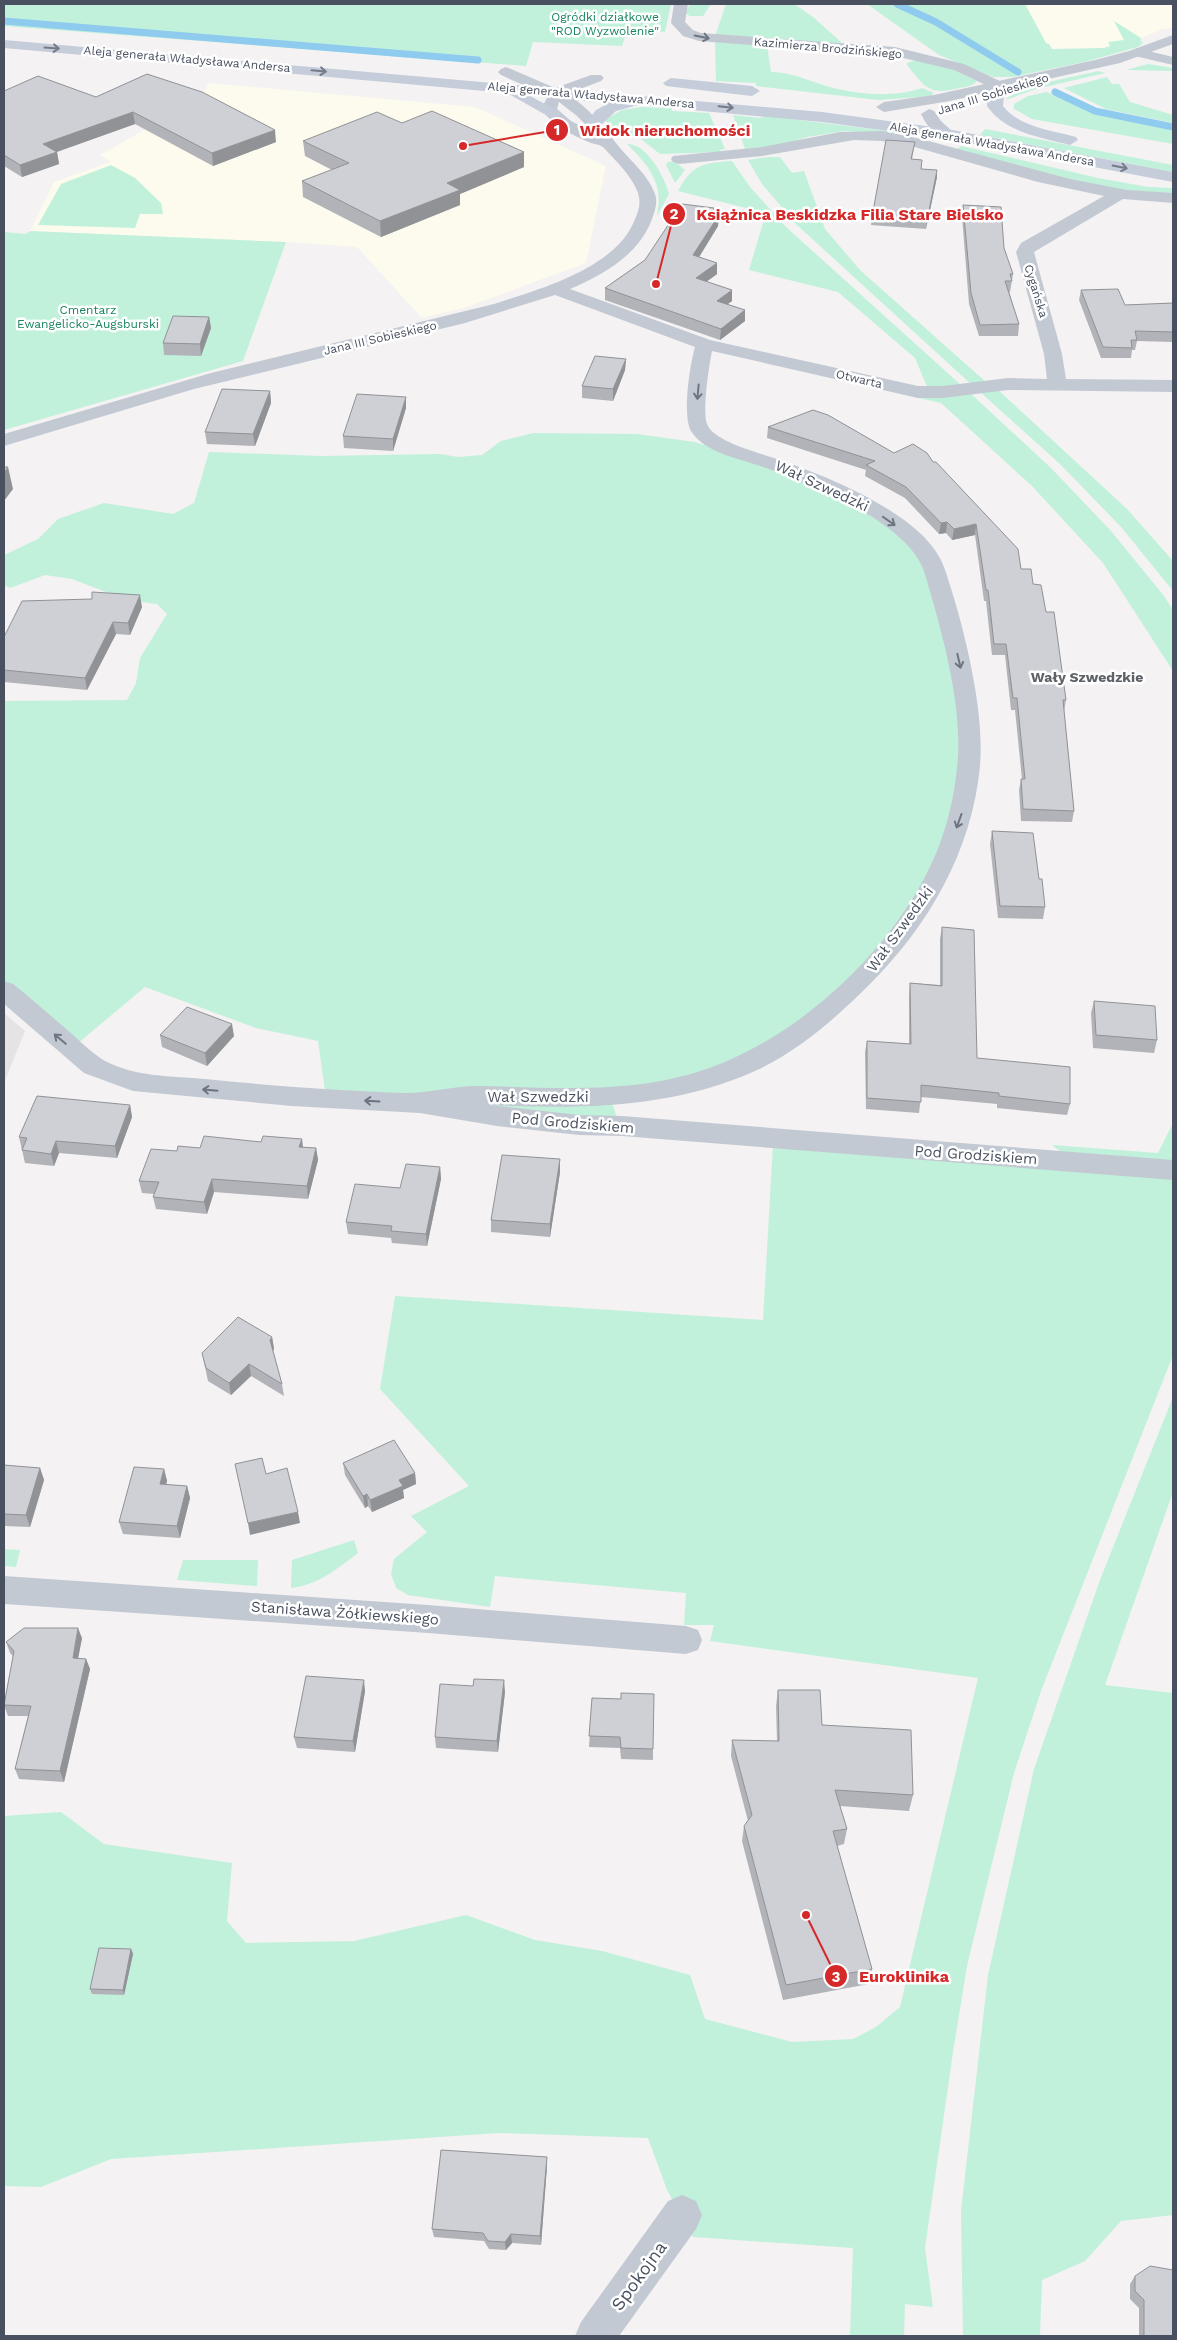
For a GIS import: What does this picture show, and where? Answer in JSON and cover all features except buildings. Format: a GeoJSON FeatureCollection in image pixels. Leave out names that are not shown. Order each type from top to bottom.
{"type":"FeatureCollection","features":[{"type":"Feature","properties":{"kind":"main road","name":"Aleja generała Władysława Andersa"},"geometry":{"type":"LineString","coordinates":[[4,31],[84,36]]}},
{"type":"Feature","properties":{"kind":"main road","name":"Aleja generała Władysława Andersa"},"geometry":{"type":"LineString","coordinates":[[4,44],[643,100],[873,123],[947,134],[1173,177]]}},
{"type":"Feature","properties":{"kind":"main road","name":"Aleja generała Władysława Andersa"},"geometry":{"type":"LineString","coordinates":[[487,70],[615,79]]}},
{"type":"Feature","properties":{"kind":"main road","name":"Aleja generała Władysława Andersa"},"geometry":{"type":"LineString","coordinates":[[653,82],[765,92]]}},
{"type":"Feature","properties":{"kind":"main road"},"geometry":{"type":"LineString","coordinates":[[504,88],[553,114]]}},
{"type":"Feature","properties":{"kind":"main road"},"geometry":{"type":"LineString","coordinates":[[996,90],[994,106],[1004,117],[1023,126],[1070,140]]}},
{"type":"Feature","properties":{"kind":"main road"},"geometry":{"type":"LineString","coordinates":[[594,123],[601,112],[610,107],[643,100]]}},
{"type":"Feature","properties":{"kind":"main road","name":"Aleja generała Władysława Andersa"},"geometry":{"type":"LineString","coordinates":[[867,104],[955,119]]}},
{"type":"Feature","properties":{"kind":"main road","name":"Aleja generała Władysława Andersa"},"geometry":{"type":"LineString","coordinates":[[992,126],[1088,144]]}},
{"type":"Feature","properties":{"kind":"street","name":"Kazimierza Brodzińskiego"},"geometry":{"type":"LineString","coordinates":[[681,4],[678,24],[688,33],[712,39],[850,47],[908,54],[960,68],[996,90]]}},
{"type":"Feature","properties":{"kind":"street","name":"Jana III Sobieskiego"},"geometry":{"type":"LineString","coordinates":[[873,123],[928,114],[996,90],[1140,53],[1173,40]]}},
{"type":"Feature","properties":{"kind":"street"},"geometry":{"type":"LineString","coordinates":[[1140,53],[1173,61]]}},
{"type":"Feature","properties":{"kind":"street","name":"Jana III Sobieskiego"},"geometry":{"type":"LineString","coordinates":[[4,440],[221,376],[466,318],[556,290],[583,277],[612,259],[631,242],[645,219],[648,206],[638,176],[607,143],[594,123],[556,93],[506,72]]}},
{"type":"Feature","properties":{"kind":"street"},"geometry":{"type":"LineString","coordinates":[[553,114],[549,109],[550,100],[556,93],[596,78]]}},
{"type":"Feature","properties":{"kind":"street","name":"Jana III Sobieskiego"},"geometry":{"type":"LineString","coordinates":[[884,107],[996,90]]}},
{"type":"Feature","properties":{"kind":"street","name":"Jana III Sobieskiego"},"geometry":{"type":"LineString","coordinates":[[928,114],[934,106],[950,97]]}},
{"type":"Feature","properties":{"kind":"street","name":"Jana III Sobieskiego"},"geometry":{"type":"LineString","coordinates":[[553,114],[578,131],[607,143]]}},
{"type":"Feature","properties":{"kind":"street","name":"Jana III Sobieskiego"},"geometry":{"type":"LineString","coordinates":[[928,114],[934,124],[947,134]]}},
{"type":"Feature","properties":{"kind":"street"},"geometry":{"type":"LineString","coordinates":[[680,159],[772,151],[831,136],[867,134],[919,143],[1009,169],[1121,193],[1173,198]]}},
{"type":"Feature","properties":{"kind":"street","name":"Cygańska"},"geometry":{"type":"LineString","coordinates":[[1056,383],[1053,354],[1025,252],[1031,243],[1121,193]]}},
{"type":"Feature","properties":{"kind":"street","name":"Otwarta"},"geometry":{"type":"LineString","coordinates":[[556,290],[705,344],[918,392],[943,392],[1008,384],[1056,383],[1173,386]]}},
{"type":"Feature","properties":{"kind":"street","name":"Wał Szwedzki"},"geometry":{"type":"LineString","coordinates":[[420,1103],[462,1096],[558,1099],[658,1091],[706,1079],[746,1064],[782,1044],[823,1014],[861,981],[898,937],[930,890],[948,852],[963,812],[969,775],[970,738],[960,667],[943,599],[930,560],[908,534],[871,508],[822,484],[718,443],[702,433],[696,416],[702,352],[705,344]]}},
{"type":"Feature","properties":{"kind":"street","name":"Pod Grodziskiem"},"geometry":{"type":"LineString","coordinates":[[4,990],[93,1066],[133,1082],[292,1097],[420,1103],[457,1111],[579,1125],[622,1126],[1173,1170]]}},
{"type":"Feature","properties":{"kind":"street","name":"Stanisława Żółkiewskiego"},"geometry":{"type":"LineString","coordinates":[[4,1590],[418,1618],[686,1640]]}},
{"type":"Feature","properties":{"kind":"street","name":"Spokojna"},"geometry":{"type":"LineString","coordinates":[[595,2336],[682,2215]]}},
{"type":"Feature","properties":{"kind":"shaded area"},"geometry":{"type":"Polygon","coordinates":[[[1010,4],[1173,4],[1173,28],[1163,29],[1141,38],[1141,42],[1144,43],[1138,47],[1062,66],[1010,4]]]}},
{"type":"Feature","properties":{"kind":"shaded area"},"geometry":{"type":"Polygon","coordinates":[[[209,83],[475,107],[606,166],[586,263],[464,308],[422,318],[357,247],[286,242],[30,231],[54,182],[110,162],[100,155],[200,98],[209,83]]]}},
{"type":"Feature","properties":{"kind":"shaded area"},"geometry":{"type":"Polygon","coordinates":[[[4,1013],[25,1031],[4,1083],[4,1013]]]}},
{"type":"Feature","properties":{"kind":"green space","name":"Ogródki działkowe \"ROD Wyzwolenie\""},"geometry":{"type":"Polygon","coordinates":[[[4,4],[671,4],[665,32],[627,30],[622,46],[533,42],[526,66],[4,26],[4,4]]]}},
{"type":"Feature","properties":{"kind":"green space"},"geometry":{"type":"Polygon","coordinates":[[[690,4],[711,4],[703,16],[690,16],[685,13],[690,4]]]}},
{"type":"Feature","properties":{"kind":"green space"},"geometry":{"type":"Polygon","coordinates":[[[726,4],[794,4],[813,17],[841,42],[840,45],[715,36],[726,4]]]}},
{"type":"Feature","properties":{"kind":"green space"},"geometry":{"type":"Polygon","coordinates":[[[867,4],[1025,4],[1046,43],[1052,49],[1104,48],[1110,46],[1108,42],[1124,40],[1114,21],[1141,38],[1141,42],[1144,42],[1138,47],[1084,62],[1012,77],[993,77],[939,55],[867,4]]]}},
{"type":"Feature","properties":{"kind":"green space"},"geometry":{"type":"Polygon","coordinates":[[[715,41],[767,45],[771,72],[796,76],[829,87],[858,93],[891,94],[922,88],[934,93],[931,95],[933,96],[878,100],[756,86],[756,83],[716,81],[715,41]]]}},
{"type":"Feature","properties":{"kind":"green space"},"geometry":{"type":"Polygon","coordinates":[[[916,60],[955,70],[977,81],[966,87],[941,91],[934,90],[923,84],[907,65],[907,63],[916,60]]]}},
{"type":"Feature","properties":{"kind":"green space"},"geometry":{"type":"Polygon","coordinates":[[[1148,64],[1173,68],[1173,71],[1126,70],[1148,64]]]}},
{"type":"Feature","properties":{"kind":"green space"},"geometry":{"type":"Polygon","coordinates":[[[1098,71],[1105,73],[1036,89],[1005,100],[1035,86],[1098,71]]]}},
{"type":"Feature","properties":{"kind":"green space"},"geometry":{"type":"Polygon","coordinates":[[[1107,77],[1112,84],[1119,84],[1130,102],[1173,115],[1173,123],[1106,109],[1064,88],[1107,77]]]}},
{"type":"Feature","properties":{"kind":"green space"},"geometry":{"type":"Polygon","coordinates":[[[1047,92],[1093,113],[1173,130],[1173,144],[1032,119],[1014,109],[1014,104],[1028,96],[1047,92]]]}},
{"type":"Feature","properties":{"kind":"green space"},"geometry":{"type":"Polygon","coordinates":[[[641,107],[672,108],[672,111],[709,113],[725,149],[720,150],[721,152],[660,154],[636,135],[620,136],[606,122],[606,119],[622,110],[641,107]]]}},
{"type":"Feature","properties":{"kind":"green space"},"geometry":{"type":"Polygon","coordinates":[[[733,115],[760,118],[767,116],[920,135],[844,131],[807,137],[782,145],[745,149],[733,115]]]}},
{"type":"Feature","properties":{"kind":"green space"},"geometry":{"type":"Polygon","coordinates":[[[985,129],[1173,165],[1173,172],[980,135],[985,129]]]}},
{"type":"Feature","properties":{"kind":"green space"},"geometry":{"type":"Polygon","coordinates":[[[627,144],[634,145],[648,155],[667,187],[669,194],[657,216],[658,194],[653,176],[642,160],[627,144]]]}},
{"type":"Feature","properties":{"kind":"green space"},"geometry":{"type":"Polygon","coordinates":[[[961,146],[1098,178],[1148,187],[1173,188],[1173,195],[1118,189],[1063,179],[955,151],[961,146]]]}},
{"type":"Feature","properties":{"kind":"green space"},"geometry":{"type":"Polygon","coordinates":[[[780,157],[792,173],[804,171],[825,229],[860,270],[987,383],[972,385],[797,225],[762,184],[748,160],[780,157]]]}},
{"type":"Feature","properties":{"kind":"green space"},"geometry":{"type":"Polygon","coordinates":[[[674,161],[685,170],[675,183],[666,165],[668,162],[674,161]]]}},
{"type":"Feature","properties":{"kind":"green space"},"geometry":{"type":"Polygon","coordinates":[[[732,161],[750,187],[786,227],[962,386],[928,389],[915,358],[838,292],[749,270],[766,213],[678,191],[688,175],[694,170],[706,164],[732,161]]]}},
{"type":"Feature","properties":{"kind":"green space"},"geometry":{"type":"Polygon","coordinates":[[[111,165],[135,178],[161,203],[163,214],[140,214],[135,228],[38,225],[61,184],[111,165]]]}},
{"type":"Feature","properties":{"kind":"green space","name":"Cmentarz Ewangelicko-Augsburski"},"geometry":{"type":"Polygon","coordinates":[[[30,231],[286,242],[243,361],[4,430],[4,232],[26,234],[30,231]]]}},
{"type":"Feature","properties":{"kind":"green space"},"geometry":{"type":"Polygon","coordinates":[[[996,388],[1127,509],[1173,561],[1173,591],[1122,528],[1061,465],[978,390],[996,388]]]}},
{"type":"Feature","properties":{"kind":"green space"},"geometry":{"type":"Polygon","coordinates":[[[969,392],[1051,468],[1111,531],[1164,596],[1173,610],[1173,671],[1103,563],[1032,486],[941,403],[914,397],[969,392]]]}},
{"type":"Feature","properties":{"kind":"green space"},"geometry":{"type":"Polygon","coordinates":[[[533,433],[637,434],[695,442],[796,477],[868,511],[917,551],[936,597],[962,728],[957,802],[922,889],[886,939],[847,983],[792,1028],[738,1059],[702,1074],[605,1092],[419,1095],[325,1091],[318,1041],[256,1028],[145,987],[77,1044],[4,982],[4,701],[127,700],[136,683],[140,658],[167,614],[157,604],[127,600],[72,579],[45,575],[10,588],[4,585],[4,555],[38,539],[58,519],[104,503],[173,514],[194,503],[209,452],[320,456],[440,454],[458,457],[482,455],[501,441],[533,433]]]}},
{"type":"Feature","properties":{"kind":"green space"},"geometry":{"type":"Polygon","coordinates":[[[469,1103],[612,1103],[618,1121],[469,1103]]]}},
{"type":"Feature","properties":{"kind":"green space"},"geometry":{"type":"Polygon","coordinates":[[[1173,1123],[1173,1164],[1068,1157],[1052,1145],[1158,1153],[1173,1123]]]}},
{"type":"Feature","properties":{"kind":"green space"},"geometry":{"type":"Polygon","coordinates":[[[773,1144],[922,1158],[1173,1176],[1173,1355],[1041,1691],[1014,1773],[967,1966],[925,2248],[933,2307],[905,2304],[904,2336],[850,2336],[853,2248],[693,2237],[667,2190],[648,2138],[499,2133],[111,2159],[41,2187],[4,2186],[4,1816],[61,1812],[104,1844],[232,1863],[227,1921],[246,1943],[354,1941],[466,1915],[535,1940],[602,1951],[690,1975],[705,2019],[792,2042],[853,2039],[876,2027],[900,2007],[978,1678],[710,1641],[714,1625],[684,1625],[686,1593],[495,1576],[490,1607],[408,1595],[396,1588],[391,1574],[394,1559],[427,1532],[411,1516],[469,1486],[380,1389],[395,1296],[763,1320],[773,1144]]]}},
{"type":"Feature","properties":{"kind":"green space"},"geometry":{"type":"Polygon","coordinates":[[[1173,1397],[1173,1492],[1105,1685],[1173,1693],[1173,2215],[1121,2221],[1085,2261],[1042,2280],[1040,2336],[963,2336],[961,2211],[988,1975],[1034,1769],[1100,1580],[1173,1397]]]}},
{"type":"Feature","properties":{"kind":"green space"},"geometry":{"type":"Polygon","coordinates":[[[354,1540],[358,1553],[319,1580],[291,1588],[292,1560],[354,1540]]]}},
{"type":"Feature","properties":{"kind":"green space"},"geometry":{"type":"Polygon","coordinates":[[[4,1549],[20,1550],[16,1567],[4,1566],[4,1549]]]}},
{"type":"Feature","properties":{"kind":"green space"},"geometry":{"type":"Polygon","coordinates":[[[183,1560],[258,1560],[257,1586],[177,1580],[183,1560]]]}},
{"type":"Feature","properties":{"kind":"waterway"},"geometry":{"type":"LineString","coordinates":[[897,4],[936,22],[1018,72]]}},
{"type":"Feature","properties":{"kind":"waterway"},"geometry":{"type":"LineString","coordinates":[[4,21],[478,60]]}},
{"type":"Feature","properties":{"kind":"waterway"},"geometry":{"type":"LineString","coordinates":[[1055,92],[1095,111],[1173,127]]}},
{"type":"Feature","properties":{"kind":"place","name":"Widok nieruchomości"},"geometry":{"type":"Point","coordinates":[463,146]}},
{"type":"Feature","properties":{"kind":"place","name":"Książnica Beskidzka Filia Stare Bielsko"},"geometry":{"type":"Point","coordinates":[656,284]}},
{"type":"Feature","properties":{"kind":"place","name":"Euroklinika"},"geometry":{"type":"Point","coordinates":[806,1915]}},
{"type":"Feature","properties":{"kind":"district","name":"Wały Szwedzkie"},"geometry":{"type":"Point","coordinates":[1087,677]}}]}
